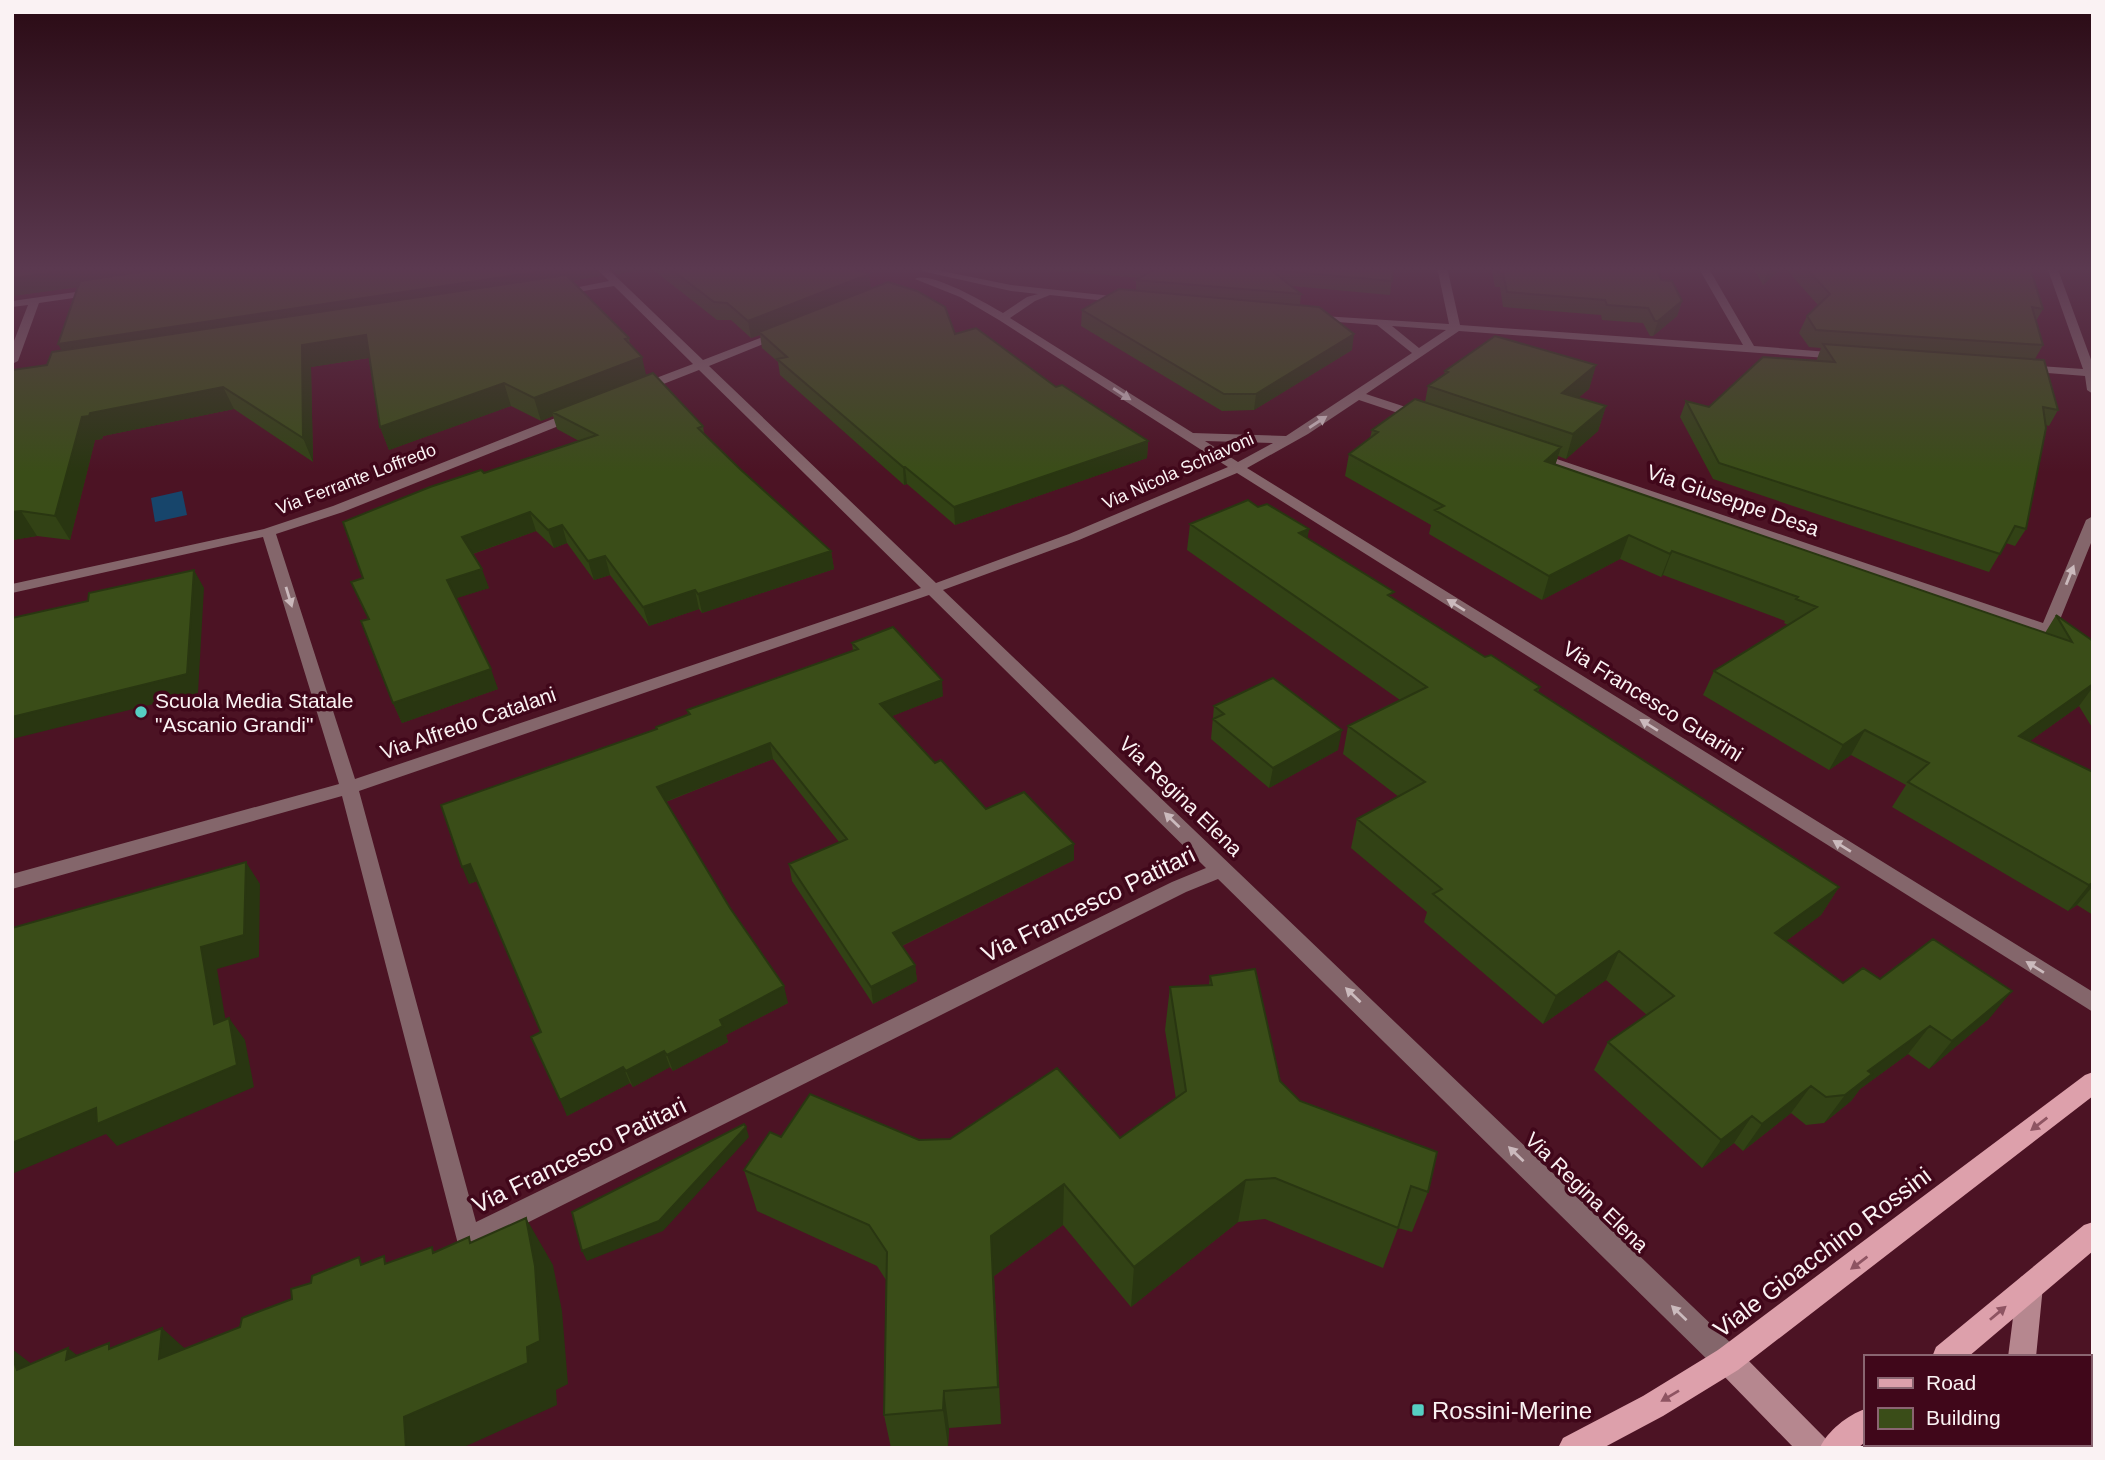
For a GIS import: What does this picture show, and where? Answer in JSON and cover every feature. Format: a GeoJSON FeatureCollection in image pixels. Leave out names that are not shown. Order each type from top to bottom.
{"type":"FeatureCollection","features":[{"type":"Feature","properties":{"kind":"main road","name":"Viale Gioacchino Rossini"},"geometry":{"type":"LineString","coordinates":[[1573,1448],[1653,1406],[1728,1360],[2093,1082]]}},
{"type":"Feature","properties":{"kind":"main road"},"geometry":{"type":"LineString","coordinates":[[1947,1355],[2093,1234]]}},
{"type":"Feature","properties":{"kind":"main road"},"geometry":{"type":"LineString","coordinates":[[2022,1355],[2030,1286]]}},
{"type":"Feature","properties":{"kind":"main road"},"geometry":{"type":"LineString","coordinates":[[1728,1360],[1815,1448]]}},
{"type":"Feature","properties":{"kind":"main road"},"geometry":{"type":"LineString","coordinates":[[1835,1448],[1864,1424]]}},
{"type":"Feature","properties":{"kind":"street"},"geometry":{"type":"LineString","coordinates":[[12,361],[22,335]]}},
{"type":"Feature","properties":{"kind":"street","name":"Via Regina Elena"},"geometry":{"type":"LineString","coordinates":[[670,335],[1728,1360]]}},
{"type":"Feature","properties":{"kind":"street"},"geometry":{"type":"LineString","coordinates":[[621,396],[777,335]]}},
{"type":"Feature","properties":{"kind":"street","name":"Via Francesco Guarini"},"geometry":{"type":"LineString","coordinates":[[1030,335],[2093,1003]]}},
{"type":"Feature","properties":{"kind":"street"},"geometry":{"type":"LineString","coordinates":[[1396,335],[1420,355]]}},
{"type":"Feature","properties":{"kind":"street","name":"Via Nicola Schiavoni"},"geometry":{"type":"LineString","coordinates":[[932,589],[1087,532],[1238,468],[1360,396],[1447,335]]}},
{"type":"Feature","properties":{"kind":"street"},"geometry":{"type":"LineString","coordinates":[[1546,335],[1850,356]]}},
{"type":"Feature","properties":{"kind":"street"},"geometry":{"type":"LineString","coordinates":[[1743,335],[1751,349]]}},
{"type":"Feature","properties":{"kind":"street"},"geometry":{"type":"LineString","coordinates":[[2078,335],[2092,373],[2093,390]]}},
{"type":"Feature","properties":{"kind":"street"},"geometry":{"type":"LineString","coordinates":[[2007,367],[2092,373]]}},
{"type":"Feature","properties":{"kind":"street"},"geometry":{"type":"LineString","coordinates":[[1360,396],[1431,420]]}},
{"type":"Feature","properties":{"kind":"street","name":"Via Ferrante Loffredo"},"geometry":{"type":"LineString","coordinates":[[12,590],[268,532],[338,509],[596,407]]}},
{"type":"Feature","properties":{"kind":"street"},"geometry":{"type":"LineString","coordinates":[[1189,437],[1289,440]]}},
{"type":"Feature","properties":{"kind":"street","name":"Via Giuseppe Desa"},"geometry":{"type":"LineString","coordinates":[[1523,451],[2093,645]]}},
{"type":"Feature","properties":{"kind":"street"},"geometry":{"type":"LineString","coordinates":[[2048,630],[2093,520]]}},
{"type":"Feature","properties":{"kind":"street","name":"Via Francesco Patitari"},"geometry":{"type":"LineString","coordinates":[[268,532],[349,788],[468,1239],[1179,887],[1223,869]]}},
{"type":"Feature","properties":{"kind":"street","name":"Via Alfredo Catalani"},"geometry":{"type":"LineString","coordinates":[[12,883],[349,788],[932,589]]}},
{"type":"Feature","properties":{"kind":"water"},"geometry":{"type":"Polygon","coordinates":[[[182,491],[187,515],[155,522],[151,498],[182,491]]]}},
{"type":"Feature","properties":{"kind":"building"},"geometry":{"type":"Polygon","coordinates":[[[61,335],[117,335],[58,344],[61,335]]]}},
{"type":"Feature","properties":{"kind":"building"},"geometry":{"type":"Polygon","coordinates":[[[165,335],[365,335],[302,345],[303,438],[223,387],[90,413],[89,416],[82,417],[55,516],[12,512],[12,370],[47,365],[52,352],[165,335]]]}},
{"type":"Feature","properties":{"kind":"building"},"geometry":{"type":"Polygon","coordinates":[[[366,335],[626,335],[629,338],[625,339],[642,357],[534,398],[504,383],[380,427],[366,335]]]}},
{"type":"Feature","properties":{"kind":"building"},"geometry":{"type":"Polygon","coordinates":[[[763,335],[986,335],[1056,387],[1062,385],[1148,441],[954,507],[777,359],[787,357],[763,335]]]}},
{"type":"Feature","properties":{"kind":"building"},"geometry":{"type":"Polygon","coordinates":[[[1124,335],[1352,335],[1256,394],[1224,394],[1124,335]]]}},
{"type":"Feature","properties":{"kind":"building"},"geometry":{"type":"Polygon","coordinates":[[[1894,335],[2040,335],[2043,345],[1894,335]]]}},
{"type":"Feature","properties":{"kind":"building"},"geometry":{"type":"Polygon","coordinates":[[[1495,336],[1596,365],[1562,393],[1606,406],[1573,434],[1428,386],[1495,336]]]}},
{"type":"Feature","properties":{"kind":"building"},"geometry":{"type":"Polygon","coordinates":[[[1823,344],[2044,360],[2058,410],[2043,407],[2046,428],[2026,529],[2015,526],[2000,554],[1719,463],[1686,401],[1709,407],[1763,357],[1835,362],[1823,344]]]}},
{"type":"Feature","properties":{"kind":"building"},"geometry":{"type":"Polygon","coordinates":[[[653,373],[703,426],[698,428],[831,551],[698,594],[695,590],[643,607],[605,556],[588,561],[562,525],[548,530],[530,512],[462,537],[482,569],[447,580],[491,669],[393,703],[361,621],[369,619],[351,582],[363,578],[343,522],[430,487],[481,470],[484,473],[597,435],[552,412],[653,373]]]}},
{"type":"Feature","properties":{"kind":"building"},"geometry":{"type":"Polygon","coordinates":[[[1415,399],[1561,447],[1545,461],[2072,642],[2056,615],[2093,641],[2093,684],[2019,736],[2093,772],[2093,883],[2089,885],[1908,782],[1929,763],[1865,730],[1843,745],[1714,671],[1817,607],[1796,599],[1798,597],[1672,551],[1670,554],[1629,535],[1549,576],[1435,510],[1444,506],[1349,454],[1378,432],[1372,430],[1415,399]]]}},
{"type":"Feature","properties":{"kind":"building"},"geometry":{"type":"Polygon","coordinates":[[[1248,500],[1258,507],[1267,504],[1309,529],[1299,533],[1394,592],[1388,595],[1485,657],[1491,655],[1540,687],[1535,690],[1839,887],[1775,933],[1843,983],[1863,968],[1880,979],[1933,939],[2012,991],[1952,1041],[1930,1026],[1868,1071],[1872,1074],[1845,1095],[1826,1097],[1811,1086],[1762,1124],[1752,1116],[1721,1140],[1608,1042],[1674,996],[1619,951],[1556,996],[1433,894],[1442,889],[1357,819],[1425,782],[1348,726],[1427,687],[1190,524],[1248,500]]]}},
{"type":"Feature","properties":{"kind":"building"},"geometry":{"type":"Polygon","coordinates":[[[194,570],[187,674],[12,717],[12,618],[88,601],[89,593],[194,570]]]}},
{"type":"Feature","properties":{"kind":"building"},"geometry":{"type":"Polygon","coordinates":[[[893,627],[942,680],[880,704],[935,763],[941,760],[986,809],[1024,792],[1074,844],[893,933],[915,965],[871,987],[789,864],[847,839],[770,743],[657,787],[730,908],[784,986],[720,1020],[723,1026],[667,1055],[664,1051],[626,1071],[623,1067],[560,1100],[531,1037],[541,1032],[470,864],[462,867],[441,805],[657,729],[656,727],[690,714],[687,710],[858,649],[852,643],[893,627]]]}},
{"type":"Feature","properties":{"kind":"building"},"geometry":{"type":"Polygon","coordinates":[[[1273,678],[1342,730],[1273,768],[1213,719],[1224,714],[1214,706],[1273,678]]]}},
{"type":"Feature","properties":{"kind":"building"},"geometry":{"type":"Polygon","coordinates":[[[246,862],[244,935],[201,947],[214,1024],[229,1018],[237,1065],[97,1124],[96,1108],[12,1143],[12,928],[246,862]]]}},
{"type":"Feature","properties":{"kind":"building"},"geometry":{"type":"Polygon","coordinates":[[[1255,969],[1280,1081],[1300,1101],[1437,1152],[1428,1192],[1411,1186],[1398,1228],[1275,1178],[1246,1180],[1134,1267],[1064,1184],[991,1236],[998,1387],[944,1391],[943,1410],[884,1415],[887,1252],[869,1225],[744,1170],[770,1132],[781,1137],[810,1094],[919,1140],[950,1139],[1057,1068],[1120,1138],[1186,1091],[1170,987],[1212,985],[1210,976],[1255,969]]]}},
{"type":"Feature","properties":{"kind":"building"},"geometry":{"type":"Polygon","coordinates":[[[744,1124],[746,1127],[659,1221],[582,1251],[572,1212],[744,1124]]]}},
{"type":"Feature","properties":{"kind":"building"},"geometry":{"type":"Polygon","coordinates":[[[526,1218],[535,1266],[540,1341],[527,1347],[528,1363],[404,1417],[406,1448],[12,1448],[12,1356],[17,1370],[68,1348],[66,1360],[109,1343],[109,1349],[162,1328],[159,1359],[240,1327],[242,1318],[292,1299],[291,1289],[311,1283],[312,1276],[359,1257],[361,1265],[384,1256],[385,1264],[432,1247],[433,1253],[469,1237],[470,1243],[526,1218]]]}},
{"type":"Feature","properties":{"kind":"place","name":"Scuola Media Statale \"Ascanio Grandi\""},"geometry":{"type":"Point","coordinates":[141,712]}},
{"type":"Feature","properties":{"kind":"place","name":"Rossini-Merine"},"geometry":{"type":"Point","coordinates":[1418,1410]}}]}
